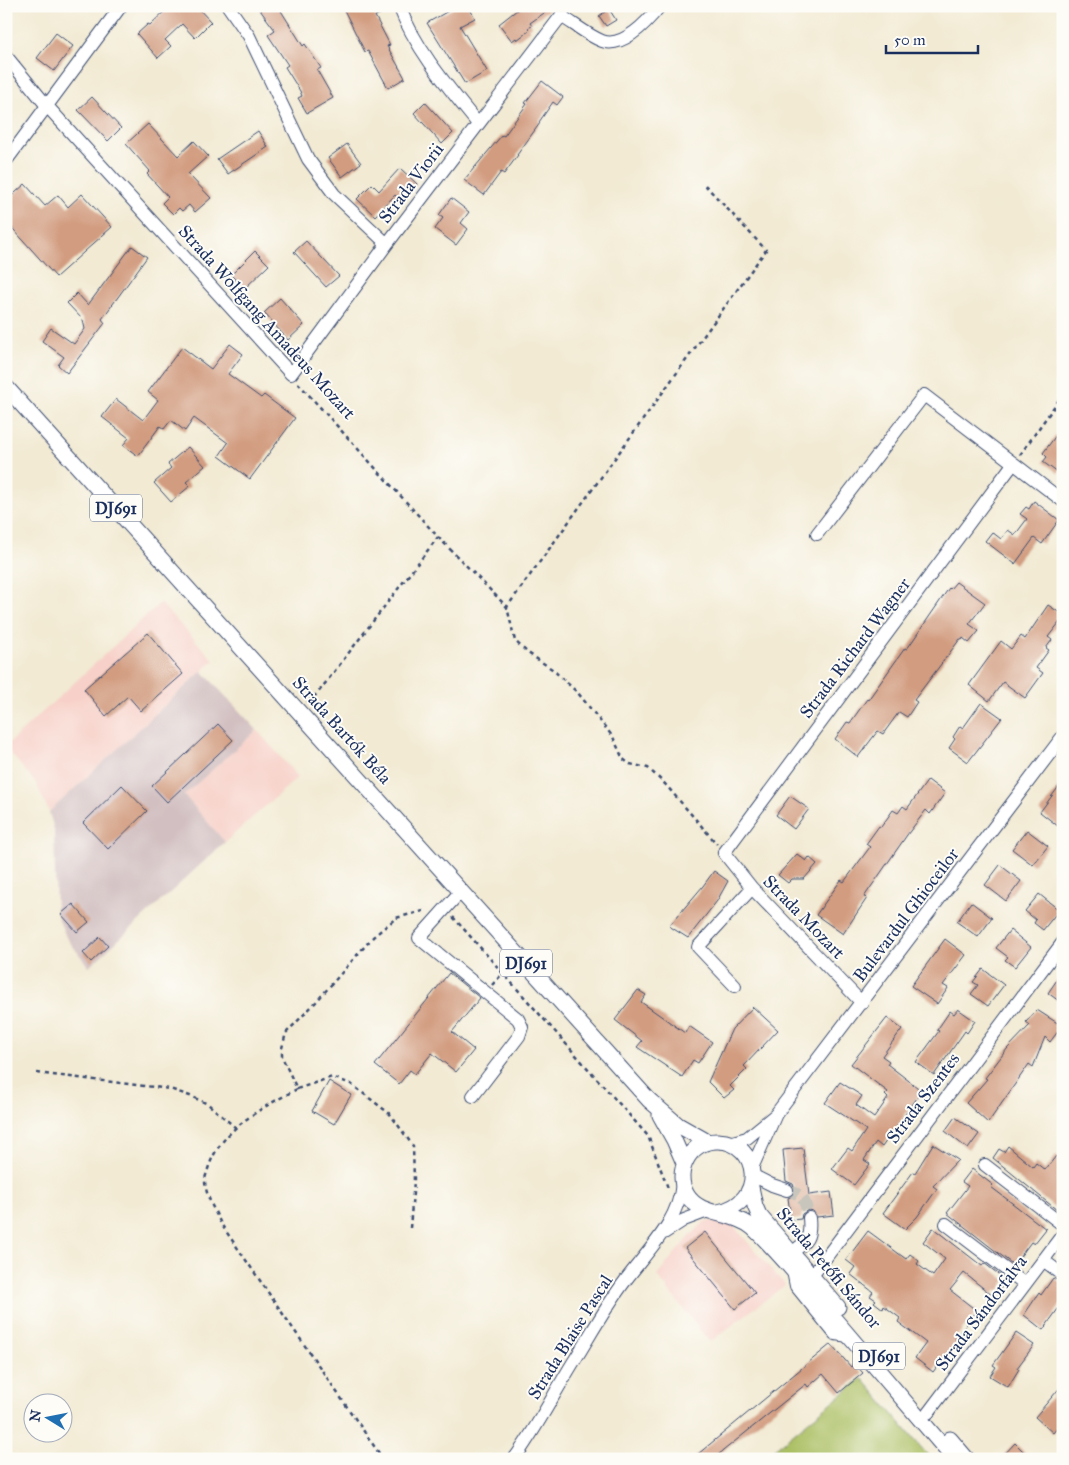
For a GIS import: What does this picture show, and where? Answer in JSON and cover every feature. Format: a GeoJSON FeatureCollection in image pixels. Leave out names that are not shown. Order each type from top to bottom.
{"type":"FeatureCollection","features":[{"type":"Feature","properties":{"kind":"main road","name":"Strada Bartók Béla"},"geometry":{"type":"LineString","coordinates":[[6,387],[649,1100],[673,1122],[708,1142]]}},
{"type":"Feature","properties":{"kind":"main road","name":"Strada Bartók Béla"},"geometry":{"type":"LineString","coordinates":[[649,1100],[674,1140],[684,1163]]}},
{"type":"Feature","properties":{"kind":"main road","name":"DJ691"},"geometry":{"type":"LineString","coordinates":[[708,1142],[729,1143],[739,1149],[747,1158],[752,1177]]}},
{"type":"Feature","properties":{"kind":"main road"},"geometry":{"type":"LineString","coordinates":[[684,1163],[694,1150],[708,1142]]}},
{"type":"Feature","properties":{"kind":"main road","name":"DJ691"},"geometry":{"type":"LineString","coordinates":[[684,1163],[676,1187],[696,1205],[713,1212]]}},
{"type":"Feature","properties":{"kind":"main road","name":"Strada Petőfi Sándor"},"geometry":{"type":"LineString","coordinates":[[752,1177],[752,1196],[759,1215],[967,1459]]}},
{"type":"Feature","properties":{"kind":"main road"},"geometry":{"type":"LineString","coordinates":[[713,1212],[729,1210],[738,1205],[746,1197],[752,1177]]}},
{"type":"Feature","properties":{"kind":"main road","name":"Strada Petőfi Sándor"},"geometry":{"type":"LineString","coordinates":[[713,1212],[735,1218],[750,1225],[793,1271],[954,1459]]}},
{"type":"Feature","properties":{"kind":"street"},"geometry":{"type":"LineString","coordinates":[[6,161],[121,6]]}},
{"type":"Feature","properties":{"kind":"street"},"geometry":{"type":"LineString","coordinates":[[228,6],[249,36],[308,158],[334,194],[387,244]]}},
{"type":"Feature","properties":{"kind":"street"},"geometry":{"type":"LineString","coordinates":[[399,6],[404,19],[436,71],[478,124]]}},
{"type":"Feature","properties":{"kind":"street"},"geometry":{"type":"LineString","coordinates":[[563,11],[602,41],[612,42],[623,39],[634,32],[660,6]]}},
{"type":"Feature","properties":{"kind":"street","name":"Strada Viorii"},"geometry":{"type":"LineString","coordinates":[[291,374],[563,11]]}},
{"type":"Feature","properties":{"kind":"street","name":"Strada Wolfgang Amadeus Mozart"},"geometry":{"type":"LineString","coordinates":[[6,56],[47,106],[291,374]]}},
{"type":"Feature","properties":{"kind":"street"},"geometry":{"type":"LineString","coordinates":[[817,534],[924,395],[1063,501]]}},
{"type":"Feature","properties":{"kind":"street","name":"Strada Richard Wagner"},"geometry":{"type":"LineString","coordinates":[[724,853],[1013,464]]}},
{"type":"Feature","properties":{"kind":"street","name":"Bulevardul Ghioceilor"},"geometry":{"type":"LineString","coordinates":[[729,1143],[747,1138],[776,1114],[1063,736]]}},
{"type":"Feature","properties":{"kind":"street","name":"Strada Mozart"},"geometry":{"type":"LineString","coordinates":[[724,853],[752,888],[862,1003]]}},
{"type":"Feature","properties":{"kind":"street"},"geometry":{"type":"LineString","coordinates":[[735,986],[698,947],[752,888]]}},
{"type":"Feature","properties":{"kind":"street"},"geometry":{"type":"LineString","coordinates":[[461,891],[419,938],[518,1019],[522,1026],[519,1036],[473,1096]]}},
{"type":"Feature","properties":{"kind":"street","name":"Strada Szentes"},"geometry":{"type":"LineString","coordinates":[[812,1276],[1063,942]]}},
{"type":"Feature","properties":{"kind":"street","name":"Bulevardul Ghioceilor"},"geometry":{"type":"LineString","coordinates":[[752,1177],[776,1114]]}},
{"type":"Feature","properties":{"kind":"street"},"geometry":{"type":"LineString","coordinates":[[985,1165],[1063,1225]]}},
{"type":"Feature","properties":{"kind":"street"},"geometry":{"type":"LineString","coordinates":[[752,1177],[787,1190]]}},
{"type":"Feature","properties":{"kind":"street","name":"Strada Blaise Pascal"},"geometry":{"type":"LineString","coordinates":[[514,1459],[528,1440],[575,1358],[624,1282],[660,1236],[681,1196],[676,1187]]}},
{"type":"Feature","properties":{"kind":"street","name":"Strada Blaise Pascal"},"geometry":{"type":"LineString","coordinates":[[660,1236],[684,1220],[713,1212]]}},
{"type":"Feature","properties":{"kind":"street"},"geometry":{"type":"LineString","coordinates":[[791,1253],[806,1241],[810,1233],[809,1218]]}},
{"type":"Feature","properties":{"kind":"street"},"geometry":{"type":"LineString","coordinates":[[946,1224],[1025,1284]]}},
{"type":"Feature","properties":{"kind":"street","name":"Strada Sándorfalva"},"geometry":{"type":"LineString","coordinates":[[928,1413],[1063,1234]]}},
{"type":"Feature","properties":{"kind":"street"},"geometry":{"type":"LineString","coordinates":[[1043,1260],[1063,1275]]}},
{"type":"Feature","properties":{"kind":"path"},"geometry":{"type":"LineString","coordinates":[[705,185],[766,250],[507,606],[515,641],[528,653],[552,669],[578,693],[613,737],[623,759],[630,764],[648,768],[665,784],[724,853]]}},
{"type":"Feature","properties":{"kind":"path","name":"Strada Wolfgang Amadeus Mozart"},"geometry":{"type":"LineString","coordinates":[[291,374],[438,537],[507,606]]}},
{"type":"Feature","properties":{"kind":"path"},"geometry":{"type":"LineString","coordinates":[[1013,464],[1063,394]]}},
{"type":"Feature","properties":{"kind":"path"},"geometry":{"type":"LineString","coordinates":[[298,710],[317,694],[438,537]]}},
{"type":"Feature","properties":{"kind":"path"},"geometry":{"type":"LineString","coordinates":[[297,1089],[282,1057],[282,1048],[286,1034],[373,937],[396,918],[432,909],[445,908],[648,1136],[676,1187]]}},
{"type":"Feature","properties":{"kind":"path"},"geometry":{"type":"LineString","coordinates":[[37,1073],[170,1089],[208,1104],[236,1128]]}},
{"type":"Feature","properties":{"kind":"path"},"geometry":{"type":"LineString","coordinates":[[383,1459],[220,1224],[209,1198],[205,1180],[211,1160],[219,1145],[236,1128],[263,1108],[297,1089],[332,1077],[351,1084],[390,1114],[413,1146],[415,1168],[410,1228]]}},
{"type":"Feature","properties":{"kind":"shaded area"},"geometry":{"type":"Polygon","coordinates":[[[160,603],[214,660],[49,812],[36,783],[6,746],[160,603]]]}},
{"type":"Feature","properties":{"kind":"shaded area"},"geometry":{"type":"Polygon","coordinates":[[[202,671],[257,730],[184,795],[225,842],[89,967],[66,937],[56,912],[54,829],[49,812],[202,671]]]}},
{"type":"Feature","properties":{"kind":"shaded area"},"geometry":{"type":"Polygon","coordinates":[[[257,730],[298,777],[225,842],[184,795],[257,730]]]}},
{"type":"Feature","properties":{"kind":"shaded area"},"geometry":{"type":"Polygon","coordinates":[[[705,1221],[731,1223],[785,1285],[710,1342],[657,1276],[681,1246],[705,1221]]]}},
{"type":"Feature","properties":{"kind":"green space"},"geometry":{"type":"Polygon","coordinates":[[[862,1378],[931,1459],[762,1459],[862,1378]]]}},
{"type":"Feature","properties":{"kind":"building"},"geometry":{"type":"Polygon","coordinates":[[[170,6],[196,6],[211,22],[195,38],[182,24],[165,40],[171,46],[158,58],[137,34],[148,24],[150,25],[170,6]]]}},
{"type":"Feature","properties":{"kind":"building"},"geometry":{"type":"Polygon","coordinates":[[[257,6],[278,6],[303,46],[305,44],[321,68],[317,70],[333,98],[307,113],[298,98],[302,96],[300,91],[285,67],[288,65],[268,35],[275,30],[257,6]]]}},
{"type":"Feature","properties":{"kind":"building"},"geometry":{"type":"Polygon","coordinates":[[[342,6],[391,6],[391,9],[375,16],[390,45],[387,46],[405,78],[388,88],[368,51],[365,52],[342,6]]]}},
{"type":"Feature","properties":{"kind":"building"},"geometry":{"type":"Polygon","coordinates":[[[457,6],[468,6],[475,18],[460,26],[487,71],[465,84],[427,23],[457,6]]]}},
{"type":"Feature","properties":{"kind":"building"},"geometry":{"type":"Polygon","coordinates":[[[522,6],[554,6],[530,23],[532,26],[528,28],[530,30],[517,40],[516,38],[512,41],[499,24],[522,6]]]}},
{"type":"Feature","properties":{"kind":"building"},"geometry":{"type":"Polygon","coordinates":[[[609,9],[616,20],[606,26],[599,16],[609,9]]]}},
{"type":"Feature","properties":{"kind":"building"},"geometry":{"type":"Polygon","coordinates":[[[56,33],[73,46],[54,71],[37,58],[56,33]]]}},
{"type":"Feature","properties":{"kind":"building"},"geometry":{"type":"Polygon","coordinates":[[[542,81],[563,97],[557,105],[553,102],[504,174],[501,172],[484,195],[464,180],[502,135],[504,136],[542,81]]]}},
{"type":"Feature","properties":{"kind":"building"},"geometry":{"type":"Polygon","coordinates":[[[92,97],[121,128],[108,141],[78,110],[92,97]]]}},
{"type":"Feature","properties":{"kind":"building"},"geometry":{"type":"Polygon","coordinates":[[[425,102],[453,133],[442,144],[414,113],[425,102]]]}},
{"type":"Feature","properties":{"kind":"building"},"geometry":{"type":"Polygon","coordinates":[[[148,124],[178,156],[194,141],[208,156],[188,174],[211,198],[195,212],[189,205],[182,211],[179,208],[173,214],[162,203],[168,197],[147,174],[150,171],[126,144],[148,124]]]}},
{"type":"Feature","properties":{"kind":"building"},"geometry":{"type":"Polygon","coordinates":[[[258,131],[268,147],[228,174],[217,159],[258,131]]]}},
{"type":"Feature","properties":{"kind":"building"},"geometry":{"type":"Polygon","coordinates":[[[347,144],[361,163],[342,177],[328,158],[347,144]]]}},
{"type":"Feature","properties":{"kind":"building"},"geometry":{"type":"Polygon","coordinates":[[[400,168],[417,184],[402,201],[395,195],[375,216],[357,199],[372,184],[379,191],[400,168]]]}},
{"type":"Feature","properties":{"kind":"building"},"geometry":{"type":"Polygon","coordinates":[[[25,184],[45,206],[58,195],[68,207],[82,194],[112,227],[56,277],[6,221],[6,201],[25,184]]]}},
{"type":"Feature","properties":{"kind":"building"},"geometry":{"type":"Polygon","coordinates":[[[451,198],[469,212],[461,223],[468,229],[456,245],[435,229],[443,218],[439,215],[451,198]]]}},
{"type":"Feature","properties":{"kind":"building"},"geometry":{"type":"Polygon","coordinates":[[[306,241],[339,276],[326,287],[294,252],[306,241]]]}},
{"type":"Feature","properties":{"kind":"building"},"geometry":{"type":"Polygon","coordinates":[[[132,246],[147,257],[102,319],[105,323],[67,373],[58,365],[64,357],[42,341],[51,328],[74,344],[85,329],[83,320],[67,303],[77,293],[88,305],[132,246]]]}},
{"type":"Feature","properties":{"kind":"building"},"geometry":{"type":"Polygon","coordinates":[[[255,251],[269,265],[244,289],[231,275],[255,251]]]}},
{"type":"Feature","properties":{"kind":"building"},"geometry":{"type":"Polygon","coordinates":[[[280,298],[304,325],[288,340],[264,313],[280,298]]]}},
{"type":"Feature","properties":{"kind":"building"},"geometry":{"type":"Polygon","coordinates":[[[230,344],[243,354],[228,374],[261,398],[264,395],[295,418],[250,479],[219,456],[228,443],[194,418],[185,431],[171,420],[164,429],[160,426],[138,456],[123,445],[129,438],[102,417],[116,399],[143,420],[158,400],[148,392],[182,347],[211,369],[230,344]]]}},
{"type":"Feature","properties":{"kind":"building"},"geometry":{"type":"Polygon","coordinates":[[[1063,426],[1063,466],[1058,473],[1043,462],[1047,457],[1043,453],[1063,426]]]}},
{"type":"Feature","properties":{"kind":"building"},"geometry":{"type":"Polygon","coordinates":[[[188,447],[205,466],[186,482],[190,486],[171,502],[154,483],[171,468],[168,464],[188,447]]]}},
{"type":"Feature","properties":{"kind":"building"},"geometry":{"type":"Polygon","coordinates":[[[1034,501],[1059,520],[1042,544],[1034,538],[1015,564],[985,541],[992,532],[1001,539],[1008,530],[1015,535],[1027,519],[1020,514],[1026,507],[1029,509],[1034,501]]]}},
{"type":"Feature","properties":{"kind":"building"},"geometry":{"type":"Polygon","coordinates":[[[956,582],[985,603],[969,624],[979,631],[969,643],[963,638],[962,640],[960,639],[914,700],[917,702],[907,717],[899,712],[883,734],[878,731],[858,757],[835,739],[847,722],[850,723],[868,700],[905,648],[907,649],[949,588],[956,582]]]}},
{"type":"Feature","properties":{"kind":"building"},"geometry":{"type":"Polygon","coordinates":[[[1048,605],[1063,615],[1063,618],[1048,637],[1052,640],[1046,648],[1049,650],[1036,668],[1043,673],[1025,698],[1003,682],[989,701],[969,685],[1001,641],[1011,649],[1021,636],[1025,639],[1048,605]]]}},
{"type":"Feature","properties":{"kind":"building"},"geometry":{"type":"Polygon","coordinates":[[[148,633],[183,674],[141,711],[128,696],[106,716],[84,689],[148,633]]]}},
{"type":"Feature","properties":{"kind":"building"},"geometry":{"type":"Polygon","coordinates":[[[981,703],[1002,718],[968,762],[949,748],[960,726],[963,728],[981,703]]]}},
{"type":"Feature","properties":{"kind":"building"},"geometry":{"type":"Polygon","coordinates":[[[218,724],[233,740],[167,802],[152,786],[218,724]]]}},
{"type":"Feature","properties":{"kind":"building"},"geometry":{"type":"Polygon","coordinates":[[[928,780],[945,793],[930,814],[926,810],[907,835],[864,897],[867,898],[843,934],[816,915],[841,880],[844,882],[870,847],[866,844],[879,826],[881,827],[893,810],[898,813],[903,806],[907,809],[928,780]]]}},
{"type":"Feature","properties":{"kind":"building"},"geometry":{"type":"Polygon","coordinates":[[[1063,781],[1063,830],[1040,812],[1063,781]]]}},
{"type":"Feature","properties":{"kind":"building"},"geometry":{"type":"Polygon","coordinates":[[[122,785],[147,811],[108,849],[83,823],[122,785]]]}},
{"type":"Feature","properties":{"kind":"building"},"geometry":{"type":"Polygon","coordinates":[[[790,796],[809,809],[794,829],[776,815],[790,796]]]}},
{"type":"Feature","properties":{"kind":"building"},"geometry":{"type":"Polygon","coordinates":[[[1027,830],[1048,846],[1033,865],[1012,849],[1027,830]]]}},
{"type":"Feature","properties":{"kind":"building"},"geometry":{"type":"Polygon","coordinates":[[[797,854],[806,861],[809,857],[817,864],[804,879],[792,879],[788,883],[778,875],[797,854]]]}},
{"type":"Feature","properties":{"kind":"building"},"geometry":{"type":"Polygon","coordinates":[[[1000,865],[1021,881],[1006,901],[985,885],[1000,865]]]}},
{"type":"Feature","properties":{"kind":"building"},"geometry":{"type":"Polygon","coordinates":[[[714,871],[728,881],[717,901],[688,938],[669,926],[714,871]]]}},
{"type":"Feature","properties":{"kind":"building"},"geometry":{"type":"Polygon","coordinates":[[[1039,894],[1059,910],[1043,930],[1034,923],[1036,920],[1025,911],[1039,894]]]}},
{"type":"Feature","properties":{"kind":"building"},"geometry":{"type":"Polygon","coordinates":[[[971,902],[992,918],[978,937],[957,922],[971,902]]]}},
{"type":"Feature","properties":{"kind":"building"},"geometry":{"type":"Polygon","coordinates":[[[73,904],[89,922],[77,932],[61,914],[73,904]]]}},
{"type":"Feature","properties":{"kind":"building"},"geometry":{"type":"Polygon","coordinates":[[[1010,930],[1031,947],[1015,967],[1005,960],[1008,957],[996,948],[1010,930]]]}},
{"type":"Feature","properties":{"kind":"building"},"geometry":{"type":"Polygon","coordinates":[[[100,937],[108,946],[91,962],[83,953],[100,937]]]}},
{"type":"Feature","properties":{"kind":"building"},"geometry":{"type":"Polygon","coordinates":[[[945,939],[966,955],[943,985],[948,988],[937,1004],[911,986],[945,939]]]}},
{"type":"Feature","properties":{"kind":"building"},"geometry":{"type":"Polygon","coordinates":[[[983,969],[1004,985],[988,1006],[971,994],[978,985],[973,982],[983,969]]]}},
{"type":"Feature","properties":{"kind":"building"},"geometry":{"type":"Polygon","coordinates":[[[1063,971],[1063,1004],[1048,993],[1063,971]]]}},
{"type":"Feature","properties":{"kind":"building"},"geometry":{"type":"Polygon","coordinates":[[[449,973],[480,998],[452,1032],[474,1050],[456,1072],[432,1053],[415,1074],[410,1070],[399,1084],[375,1065],[449,973]]]}},
{"type":"Feature","properties":{"kind":"building"},"geometry":{"type":"Polygon","coordinates":[[[638,990],[646,995],[641,1002],[685,1033],[689,1026],[712,1042],[698,1063],[693,1060],[682,1077],[637,1047],[642,1041],[615,1020],[638,990]]]}},
{"type":"Feature","properties":{"kind":"building"},"geometry":{"type":"Polygon","coordinates":[[[753,1007],[778,1030],[744,1066],[747,1069],[730,1086],[734,1090],[724,1098],[708,1082],[732,1029],[753,1007]]]}},
{"type":"Feature","properties":{"kind":"building"},"geometry":{"type":"Polygon","coordinates":[[[958,1009],[975,1021],[967,1033],[965,1031],[934,1075],[916,1062],[939,1031],[937,1030],[950,1011],[954,1014],[958,1009]]]}},
{"type":"Feature","properties":{"kind":"building"},"geometry":{"type":"Polygon","coordinates":[[[1037,1010],[1062,1026],[1050,1042],[1045,1037],[1033,1067],[1029,1064],[988,1123],[966,1103],[987,1079],[985,1078],[1007,1049],[1030,1025],[1026,1022],[1037,1010]]]}},
{"type":"Feature","properties":{"kind":"building"},"geometry":{"type":"Polygon","coordinates":[[[887,1018],[902,1029],[882,1056],[889,1061],[887,1064],[922,1091],[882,1147],[876,1142],[864,1160],[870,1164],[854,1185],[832,1169],[848,1148],[852,1151],[866,1130],[825,1103],[840,1082],[862,1096],[856,1105],[874,1118],[888,1098],[885,1095],[888,1092],[851,1064],[887,1018]]]}},
{"type":"Feature","properties":{"kind":"building"},"geometry":{"type":"Polygon","coordinates":[[[329,1081],[351,1095],[334,1124],[312,1111],[329,1081]]]}},
{"type":"Feature","properties":{"kind":"building"},"geometry":{"type":"Polygon","coordinates":[[[955,1117],[979,1134],[968,1149],[945,1131],[955,1117]]]}},
{"type":"Feature","properties":{"kind":"building"},"geometry":{"type":"Polygon","coordinates":[[[933,1144],[958,1160],[933,1186],[937,1189],[917,1217],[905,1229],[883,1213],[913,1172],[915,1173],[933,1144]]]}},
{"type":"Feature","properties":{"kind":"building"},"geometry":{"type":"Polygon","coordinates":[[[1008,1146],[1033,1167],[1036,1163],[1045,1170],[1056,1156],[1063,1161],[1063,1215],[993,1158],[999,1149],[1004,1152],[1008,1146]]]}},
{"type":"Feature","properties":{"kind":"building"},"geometry":{"type":"Polygon","coordinates":[[[803,1148],[809,1195],[831,1192],[834,1215],[817,1217],[813,1211],[808,1210],[802,1214],[801,1219],[791,1220],[788,1198],[793,1196],[795,1189],[793,1184],[786,1181],[783,1150],[803,1148]]]}},
{"type":"Feature","properties":{"kind":"building"},"geometry":{"type":"Polygon","coordinates":[[[972,1169],[993,1185],[991,1187],[1046,1229],[1034,1244],[1031,1242],[1019,1258],[1021,1260],[1016,1267],[947,1213],[968,1186],[962,1182],[972,1169]]]}},
{"type":"Feature","properties":{"kind":"building"},"geometry":{"type":"Polygon","coordinates":[[[933,1228],[982,1266],[984,1263],[1006,1280],[999,1291],[997,1289],[992,1295],[964,1273],[950,1290],[977,1311],[933,1372],[915,1358],[926,1343],[898,1322],[900,1318],[884,1306],[883,1309],[874,1302],[876,1300],[870,1296],[873,1292],[850,1274],[855,1267],[846,1260],[868,1231],[906,1259],[910,1254],[919,1261],[917,1264],[933,1276],[945,1259],[923,1242],[933,1228]]]}},
{"type":"Feature","properties":{"kind":"building"},"geometry":{"type":"Polygon","coordinates":[[[705,1232],[755,1293],[735,1309],[685,1248],[705,1232]]]}},
{"type":"Feature","properties":{"kind":"building"},"geometry":{"type":"Polygon","coordinates":[[[1053,1278],[1063,1283],[1063,1302],[1043,1330],[1024,1315],[1039,1293],[1041,1295],[1053,1278]]]}},
{"type":"Feature","properties":{"kind":"building"},"geometry":{"type":"Polygon","coordinates":[[[1016,1333],[1034,1345],[1017,1368],[1019,1369],[1008,1387],[990,1376],[996,1367],[993,1365],[1016,1333]]]}},
{"type":"Feature","properties":{"kind":"building"},"geometry":{"type":"Polygon","coordinates":[[[831,1344],[851,1367],[855,1364],[863,1373],[839,1393],[823,1374],[808,1387],[806,1384],[713,1459],[692,1459],[831,1344]]]}},
{"type":"Feature","properties":{"kind":"building"},"geometry":{"type":"Polygon","coordinates":[[[1063,1384],[1063,1421],[1053,1433],[1035,1417],[1063,1384]]]}},
{"type":"Feature","properties":{"kind":"building"},"geometry":{"type":"Polygon","coordinates":[[[1015,1443],[1031,1459],[1000,1459],[1015,1443]]]}},
{"type":"Feature","properties":{"kind":"tunnel"},"geometry":{"type":"LineString","coordinates":[[787,1190],[801,1197],[809,1218]]}}]}
